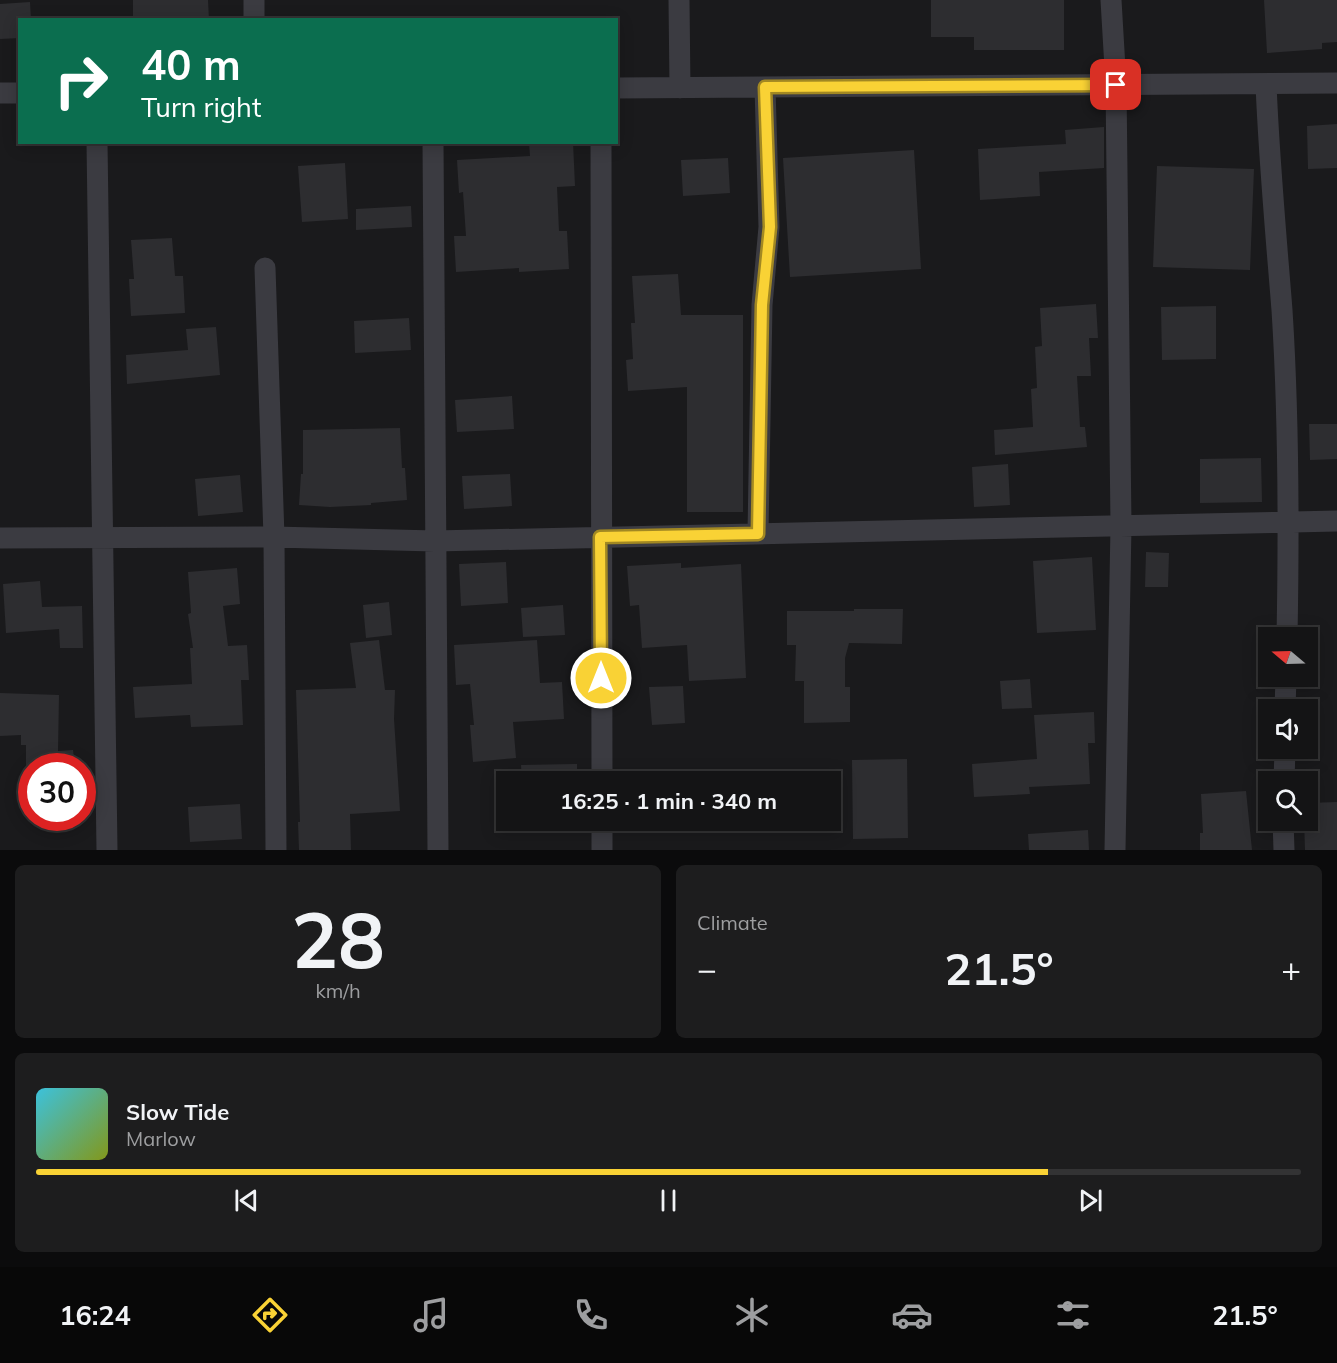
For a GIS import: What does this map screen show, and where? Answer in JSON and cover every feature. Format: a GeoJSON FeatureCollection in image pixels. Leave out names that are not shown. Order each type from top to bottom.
{"type":"FeatureCollection","features":[{"type":"Feature","properties":{"kind":"street"},"geometry":{"type":"LineString","coordinates":[[254,0],[254,18]]}},
{"type":"Feature","properties":{"kind":"street"},"geometry":{"type":"LineString","coordinates":[[679,0],[680,88]]}},
{"type":"Feature","properties":{"kind":"street"},"geometry":{"type":"LineString","coordinates":[[1111,0],[1116,85],[1121,526],[1115,850]]}},
{"type":"Feature","properties":{"kind":"street"},"geometry":{"type":"LineString","coordinates":[[618,88],[1337,83]]}},
{"type":"Feature","properties":{"kind":"street"},"geometry":{"type":"LineString","coordinates":[[1266,84],[1270,176],[1282,312],[1289,522],[1287,627]]}},
{"type":"Feature","properties":{"kind":"street"},"geometry":{"type":"LineString","coordinates":[[758,534],[762,305],[770,227],[765,87]]}},
{"type":"Feature","properties":{"kind":"street"},"geometry":{"type":"LineString","coordinates":[[0,93],[18,93]]}},
{"type":"Feature","properties":{"kind":"street"},"geometry":{"type":"LineString","coordinates":[[97,144],[107,850]]}},
{"type":"Feature","properties":{"kind":"street"},"geometry":{"type":"LineString","coordinates":[[433,144],[438,850]]}},
{"type":"Feature","properties":{"kind":"street"},"geometry":{"type":"LineString","coordinates":[[601,144],[602,771]]}},
{"type":"Feature","properties":{"kind":"street"},"geometry":{"type":"LineString","coordinates":[[265,268],[274,537],[276,850]]}},
{"type":"Feature","properties":{"kind":"street"},"geometry":{"type":"LineString","coordinates":[[0,538],[274,537],[435,541],[1337,521]]}},
{"type":"Feature","properties":{"kind":"street"},"geometry":{"type":"LineString","coordinates":[[602,831],[602,850]]}},
{"type":"Feature","properties":{"kind":"street"},"geometry":{"type":"LineString","coordinates":[[1283,831],[1284,850]]}},
{"type":"Feature","properties":{"kind":"building"},"geometry":{"type":"Polygon","coordinates":[[[133,0],[208,0],[209,18],[133,18],[133,0]]]}},
{"type":"Feature","properties":{"kind":"building"},"geometry":{"type":"Polygon","coordinates":[[[931,0],[1064,0],[1064,50],[974,50],[974,37],[931,37],[931,0]]]}},
{"type":"Feature","properties":{"kind":"building"},"geometry":{"type":"Polygon","coordinates":[[[1264,0],[1337,0],[1337,42],[1322,43],[1322,49],[1267,53],[1264,0]]]}},
{"type":"Feature","properties":{"kind":"building"},"geometry":{"type":"Polygon","coordinates":[[[30,2],[31,18],[18,18],[18,38],[0,39],[0,4],[30,2]]]}},
{"type":"Feature","properties":{"kind":"building"},"geometry":{"type":"Polygon","coordinates":[[[1337,124],[1337,168],[1308,169],[1307,126],[1337,124]]]}},
{"type":"Feature","properties":{"kind":"building"},"geometry":{"type":"Polygon","coordinates":[[[1104,127],[1104,168],[1039,172],[1040,196],[980,200],[978,149],[1066,144],[1065,130],[1104,127]]]}},
{"type":"Feature","properties":{"kind":"building"},"geometry":{"type":"Polygon","coordinates":[[[529,144],[573,144],[575,186],[557,187],[559,231],[567,231],[569,269],[519,272],[519,268],[456,272],[454,236],[466,236],[463,192],[459,193],[457,160],[530,156],[529,144]]]}},
{"type":"Feature","properties":{"kind":"building"},"geometry":{"type":"Polygon","coordinates":[[[914,150],[921,269],[790,277],[783,158],[914,150]]]}},
{"type":"Feature","properties":{"kind":"building"},"geometry":{"type":"Polygon","coordinates":[[[728,158],[730,193],[683,196],[681,160],[728,158]]]}},
{"type":"Feature","properties":{"kind":"building"},"geometry":{"type":"Polygon","coordinates":[[[345,163],[348,219],[302,222],[298,166],[345,163]]]}},
{"type":"Feature","properties":{"kind":"building"},"geometry":{"type":"Polygon","coordinates":[[[1157,166],[1254,169],[1250,270],[1153,267],[1157,166]]]}},
{"type":"Feature","properties":{"kind":"building"},"geometry":{"type":"Polygon","coordinates":[[[411,206],[412,227],[356,230],[356,209],[411,206]]]}},
{"type":"Feature","properties":{"kind":"building"},"geometry":{"type":"Polygon","coordinates":[[[172,238],[175,276],[183,276],[185,313],[131,316],[129,279],[134,279],[131,240],[172,238]]]}},
{"type":"Feature","properties":{"kind":"building"},"geometry":{"type":"Polygon","coordinates":[[[678,274],[681,315],[743,315],[743,512],[687,512],[687,387],[628,391],[626,360],[633,359],[631,323],[635,323],[632,276],[678,274]]]}},
{"type":"Feature","properties":{"kind":"building"},"geometry":{"type":"Polygon","coordinates":[[[1096,304],[1098,338],[1089,338],[1091,376],[1077,376],[1080,427],[1085,427],[1087,447],[995,455],[994,430],[1033,427],[1031,389],[1037,388],[1035,347],[1042,346],[1040,308],[1096,304]]]}},
{"type":"Feature","properties":{"kind":"building"},"geometry":{"type":"Polygon","coordinates":[[[1216,306],[1216,359],[1162,360],[1161,307],[1216,306]]]}},
{"type":"Feature","properties":{"kind":"building"},"geometry":{"type":"Polygon","coordinates":[[[409,318],[411,350],[355,353],[354,321],[409,318]]]}},
{"type":"Feature","properties":{"kind":"building"},"geometry":{"type":"Polygon","coordinates":[[[216,327],[220,375],[127,384],[126,355],[188,350],[186,329],[216,327]]]}},
{"type":"Feature","properties":{"kind":"building"},"geometry":{"type":"Polygon","coordinates":[[[512,396],[514,429],[457,432],[455,400],[512,396]]]}},
{"type":"Feature","properties":{"kind":"building"},"geometry":{"type":"Polygon","coordinates":[[[1309,424],[1337,424],[1337,459],[1310,460],[1309,424]]]}},
{"type":"Feature","properties":{"kind":"building"},"geometry":{"type":"Polygon","coordinates":[[[400,428],[402,468],[405,468],[407,500],[330,507],[299,505],[301,474],[303,474],[303,430],[400,428]]]}},
{"type":"Feature","properties":{"kind":"building"},"geometry":{"type":"Polygon","coordinates":[[[1261,458],[1262,502],[1200,503],[1200,459],[1261,458]]]}},
{"type":"Feature","properties":{"kind":"building"},"geometry":{"type":"Polygon","coordinates":[[[1008,464],[1010,505],[974,507],[972,467],[1008,464]]]}},
{"type":"Feature","properties":{"kind":"building"},"geometry":{"type":"Polygon","coordinates":[[[510,474],[512,506],[464,509],[462,476],[510,474]]]}},
{"type":"Feature","properties":{"kind":"building"},"geometry":{"type":"Polygon","coordinates":[[[240,475],[243,512],[198,516],[195,479],[240,475]]]}},
{"type":"Feature","properties":{"kind":"building"},"geometry":{"type":"Polygon","coordinates":[[[1146,552],[1169,553],[1168,587],[1145,587],[1146,552]]]}},
{"type":"Feature","properties":{"kind":"building"},"geometry":{"type":"Polygon","coordinates":[[[1092,557],[1096,630],[1037,633],[1033,561],[1092,557]]]}},
{"type":"Feature","properties":{"kind":"building"},"geometry":{"type":"Polygon","coordinates":[[[506,562],[508,603],[461,606],[459,564],[506,562]]]}},
{"type":"Feature","properties":{"kind":"building"},"geometry":{"type":"Polygon","coordinates":[[[681,563],[681,568],[741,564],[746,678],[689,681],[687,645],[642,648],[639,605],[630,606],[627,566],[681,563]]]}},
{"type":"Feature","properties":{"kind":"building"},"geometry":{"type":"Polygon","coordinates":[[[237,568],[240,604],[223,606],[228,646],[247,645],[249,680],[241,680],[243,725],[191,727],[190,715],[135,718],[133,687],[192,684],[190,648],[193,648],[188,614],[191,613],[188,572],[237,568]]]}},
{"type":"Feature","properties":{"kind":"building"},"geometry":{"type":"Polygon","coordinates":[[[40,581],[42,607],[82,606],[83,648],[60,648],[59,629],[6,633],[3,584],[40,581]]]}},
{"type":"Feature","properties":{"kind":"building"},"geometry":{"type":"Polygon","coordinates":[[[389,602],[392,635],[366,638],[363,605],[389,602]]]}},
{"type":"Feature","properties":{"kind":"building"},"geometry":{"type":"Polygon","coordinates":[[[563,605],[565,635],[523,637],[521,608],[563,605]]]}},
{"type":"Feature","properties":{"kind":"building"},"geometry":{"type":"Polygon","coordinates":[[[854,609],[903,609],[902,644],[849,643],[845,658],[845,687],[850,687],[850,722],[804,723],[804,681],[795,681],[796,645],[787,645],[787,611],[854,611],[854,609]]]}},
{"type":"Feature","properties":{"kind":"building"},"geometry":{"type":"Polygon","coordinates":[[[379,640],[385,690],[395,690],[394,719],[400,811],[350,814],[351,850],[299,850],[296,690],[356,688],[350,643],[379,640]]]}},
{"type":"Feature","properties":{"kind":"building"},"geometry":{"type":"Polygon","coordinates":[[[537,640],[540,683],[562,682],[564,719],[513,722],[516,758],[473,762],[470,725],[474,725],[470,684],[456,685],[454,645],[537,640]]]}},
{"type":"Feature","properties":{"kind":"building"},"geometry":{"type":"Polygon","coordinates":[[[1030,679],[1032,708],[1002,709],[1000,681],[1030,679]]]}},
{"type":"Feature","properties":{"kind":"building"},"geometry":{"type":"Polygon","coordinates":[[[683,686],[685,723],[652,725],[649,687],[683,686]]]}},
{"type":"Feature","properties":{"kind":"building"},"geometry":{"type":"Polygon","coordinates":[[[0,693],[59,695],[58,751],[73,750],[73,753],[26,753],[26,745],[21,745],[21,735],[0,736],[0,693]]]}},
{"type":"Feature","properties":{"kind":"building"},"geometry":{"type":"Polygon","coordinates":[[[1094,712],[1095,743],[1088,743],[1090,784],[1029,787],[1030,794],[974,797],[972,764],[1037,759],[1034,715],[1094,712]]]}},
{"type":"Feature","properties":{"kind":"building"},"geometry":{"type":"Polygon","coordinates":[[[907,759],[908,838],[853,839],[852,760],[907,759]]]}},
{"type":"Feature","properties":{"kind":"building"},"geometry":{"type":"Polygon","coordinates":[[[577,764],[577,771],[521,771],[521,765],[577,764]]]}},
{"type":"Feature","properties":{"kind":"building"},"geometry":{"type":"Polygon","coordinates":[[[1246,791],[1252,850],[1200,850],[1200,833],[1203,833],[1201,794],[1246,791]]]}},
{"type":"Feature","properties":{"kind":"building"},"geometry":{"type":"Polygon","coordinates":[[[1337,802],[1337,850],[1305,850],[1304,831],[1318,831],[1318,803],[1337,802]]]}},
{"type":"Feature","properties":{"kind":"building"},"geometry":{"type":"Polygon","coordinates":[[[240,804],[242,839],[190,842],[188,807],[240,804]]]}},
{"type":"Feature","properties":{"kind":"building"},"geometry":{"type":"Polygon","coordinates":[[[1088,830],[1089,850],[1029,850],[1028,834],[1088,830]]]}},
{"type":"Feature","properties":{"kind":"route"},"geometry":{"type":"LineString","coordinates":[[601,678],[600,537],[758,534],[762,305],[770,227],[765,87],[1116,85]]}}]}
